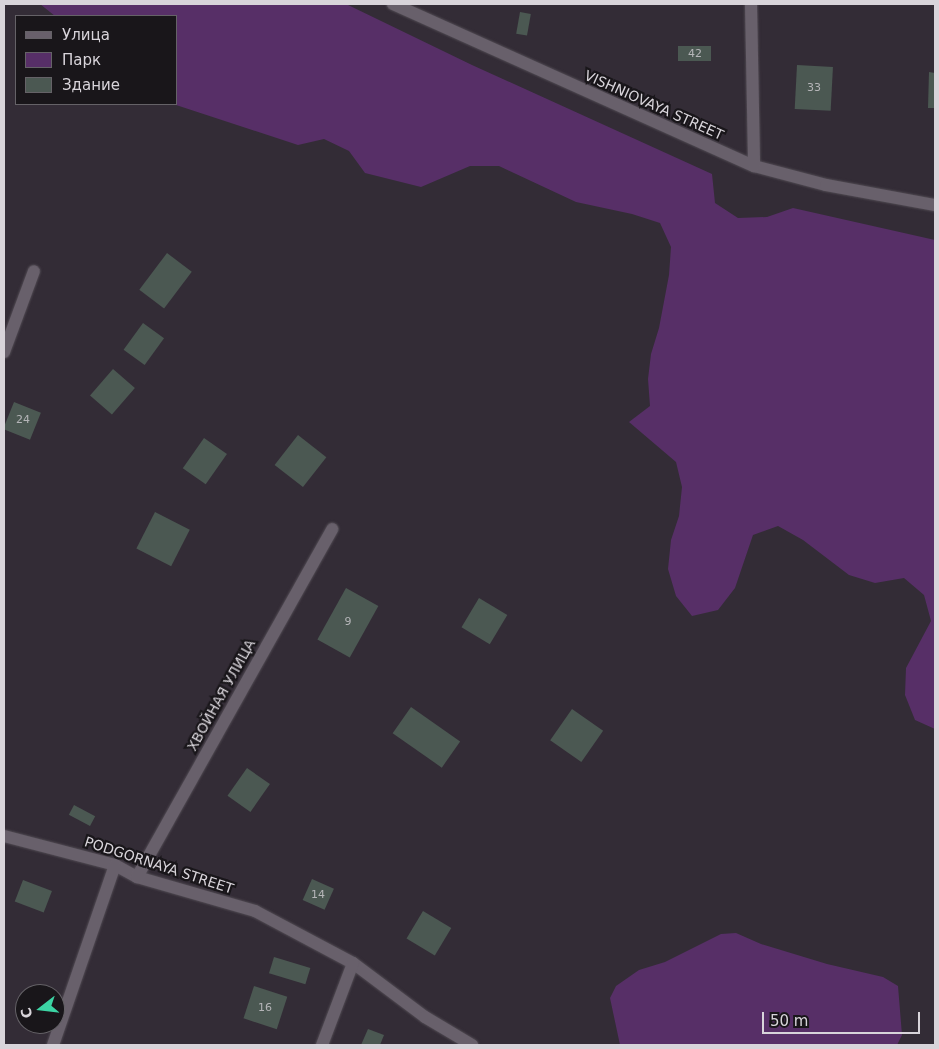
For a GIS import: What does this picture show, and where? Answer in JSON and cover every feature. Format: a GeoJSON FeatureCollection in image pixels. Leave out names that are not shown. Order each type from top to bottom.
{"type":"FeatureCollection","features":[{"type":"Feature","properties":{"kind":"street","name":"VISHNIOVAYA STREET"},"geometry":{"type":"LineString","coordinates":[[393,4],[754,166],[826,186],[935,205]]}},
{"type":"Feature","properties":{"kind":"street"},"geometry":{"type":"LineString","coordinates":[[751,4],[754,166]]}},
{"type":"Feature","properties":{"kind":"street"},"geometry":{"type":"LineString","coordinates":[[4,352],[34,271]]}},
{"type":"Feature","properties":{"kind":"street","name":"ХВОЙНАЯ УЛИЦА"},"geometry":{"type":"LineString","coordinates":[[136,877],[332,529]]}},
{"type":"Feature","properties":{"kind":"street","name":"PODGORNAYA STREET"},"geometry":{"type":"LineString","coordinates":[[4,836],[115,865],[136,877],[256,911],[354,963],[425,1017],[472,1045]]}},
{"type":"Feature","properties":{"kind":"street"},"geometry":{"type":"LineString","coordinates":[[53,1045],[115,865]]}},
{"type":"Feature","properties":{"kind":"street"},"geometry":{"type":"LineString","coordinates":[[322,1045],[354,963]]}},
{"type":"Feature","properties":{"kind":"green space"},"geometry":{"type":"Polygon","coordinates":[[[40,4],[346,4],[472,65],[712,174],[715,203],[738,218],[767,217],[793,208],[935,240],[935,729],[915,720],[905,695],[906,668],[931,621],[924,595],[904,578],[875,583],[849,575],[803,540],[778,526],[753,535],[735,588],[718,610],[692,616],[676,596],[668,569],[671,540],[679,516],[682,487],[676,462],[629,422],[650,406],[648,379],[651,354],[659,328],[669,275],[671,247],[660,223],[632,214],[576,202],[499,166],[470,166],[421,187],[365,173],[349,151],[324,139],[298,145],[176,105],[178,105],[178,15],[54,15],[40,4]]]}},
{"type":"Feature","properties":{"kind":"green space"},"geometry":{"type":"Polygon","coordinates":[[[736,933],[761,944],[827,964],[883,977],[898,986],[902,1035],[897,1045],[620,1045],[610,998],[616,986],[639,970],[665,962],[721,934],[736,933]]]}},
{"type":"Feature","properties":{"kind":"building"},"geometry":{"type":"Polygon","coordinates":[[[520,12],[531,14],[527,36],[516,34],[520,12]]]}},
{"type":"Feature","properties":{"kind":"building"},"geometry":{"type":"Polygon","coordinates":[[[678,46],[711,46],[711,61],[678,61],[678,46]]]}},
{"type":"Feature","properties":{"kind":"building"},"geometry":{"type":"Polygon","coordinates":[[[797,65],[833,67],[831,111],[795,109],[797,65]]]}},
{"type":"Feature","properties":{"kind":"building"},"geometry":{"type":"Polygon","coordinates":[[[929,72],[935,73],[935,108],[928,108],[929,72]]]}},
{"type":"Feature","properties":{"kind":"building"},"geometry":{"type":"Polygon","coordinates":[[[167,253],[192,272],[164,308],[139,290],[167,253]]]}},
{"type":"Feature","properties":{"kind":"building"},"geometry":{"type":"Polygon","coordinates":[[[143,323],[164,338],[145,365],[124,350],[143,323]]]}},
{"type":"Feature","properties":{"kind":"building"},"geometry":{"type":"Polygon","coordinates":[[[113,369],[135,388],[112,414],[90,395],[113,369]]]}},
{"type":"Feature","properties":{"kind":"building"},"geometry":{"type":"Polygon","coordinates":[[[14,402],[41,413],[30,440],[4,429],[14,402]]]}},
{"type":"Feature","properties":{"kind":"building"},"geometry":{"type":"Polygon","coordinates":[[[298,435],[326,457],[303,487],[275,465],[298,435]]]}},
{"type":"Feature","properties":{"kind":"building"},"geometry":{"type":"Polygon","coordinates":[[[204,438],[227,454],[206,484],[183,468],[204,438]]]}},
{"type":"Feature","properties":{"kind":"building"},"geometry":{"type":"Polygon","coordinates":[[[155,512],[190,530],[171,566],[136,549],[155,512]]]}},
{"type":"Feature","properties":{"kind":"building"},"geometry":{"type":"Polygon","coordinates":[[[346,588],[378,606],[350,658],[317,640],[346,588]]]}},
{"type":"Feature","properties":{"kind":"building"},"geometry":{"type":"Polygon","coordinates":[[[479,598],[507,615],[490,644],[461,627],[479,598]]]}},
{"type":"Feature","properties":{"kind":"building"},"geometry":{"type":"Polygon","coordinates":[[[411,707],[460,741],[442,768],[393,733],[411,707]]]}},
{"type":"Feature","properties":{"kind":"building"},"geometry":{"type":"Polygon","coordinates":[[[572,709],[603,731],[581,762],[550,740],[572,709]]]}},
{"type":"Feature","properties":{"kind":"building"},"geometry":{"type":"Polygon","coordinates":[[[247,768],[270,784],[250,812],[227,796],[247,768]]]}},
{"type":"Feature","properties":{"kind":"building"},"geometry":{"type":"Polygon","coordinates":[[[74,805],[95,816],[90,826],[69,815],[74,805]]]}},
{"type":"Feature","properties":{"kind":"building"},"geometry":{"type":"Polygon","coordinates":[[[312,879],[334,889],[325,910],[303,900],[312,879]]]}},
{"type":"Feature","properties":{"kind":"building"},"geometry":{"type":"Polygon","coordinates":[[[23,880],[52,891],[44,913],[15,901],[23,880]]]}},
{"type":"Feature","properties":{"kind":"building"},"geometry":{"type":"Polygon","coordinates":[[[423,911],[451,928],[435,955],[407,938],[423,911]]]}},
{"type":"Feature","properties":{"kind":"building"},"geometry":{"type":"Polygon","coordinates":[[[274,957],[310,968],[305,984],[269,973],[274,957]]]}},
{"type":"Feature","properties":{"kind":"building"},"geometry":{"type":"Polygon","coordinates":[[[254,986],[287,997],[277,1029],[243,1018],[254,986]]]}},
{"type":"Feature","properties":{"kind":"building"},"geometry":{"type":"Polygon","coordinates":[[[368,1029],[384,1035],[380,1045],[361,1045],[368,1029]]]}}]}
